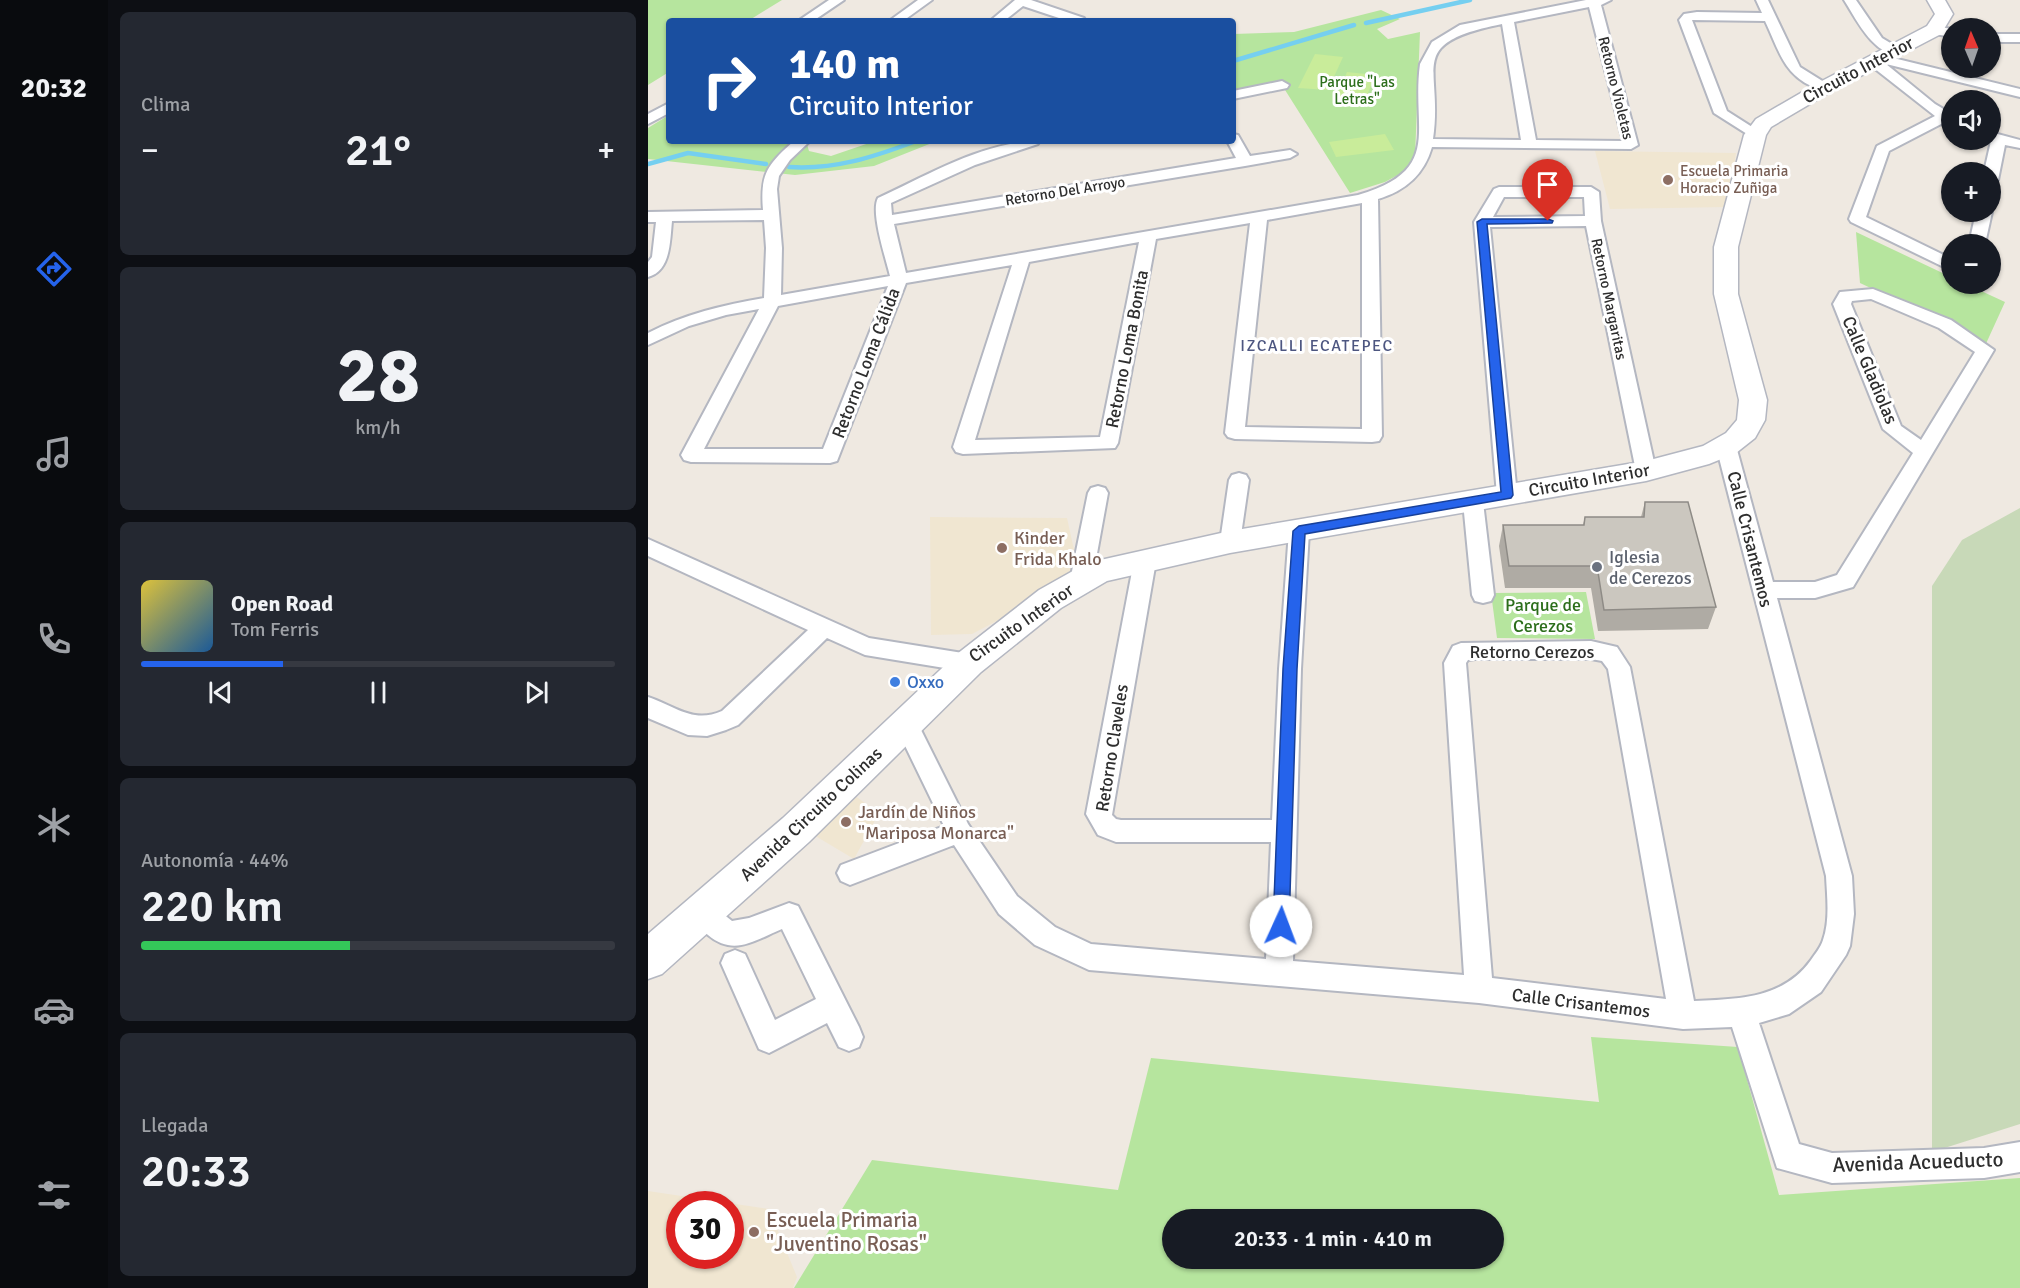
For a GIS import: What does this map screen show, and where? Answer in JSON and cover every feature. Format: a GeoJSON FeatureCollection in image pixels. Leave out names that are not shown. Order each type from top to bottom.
{"type":"FeatureCollection","features":[{"type":"Feature","properties":{"kind":"main road","name":"Circuito Interior"},"geometry":{"type":"LineString","coordinates":[[1936,0],[1944,18]]}},
{"type":"Feature","properties":{"kind":"main road","name":"Circuito Interior"},"geometry":{"type":"LineString","coordinates":[[969,663],[1050,599],[1098,571],[1230,542],[1646,471],[1689,460],[1726,446],[1745,432],[1753,416],[1753,400],[1726,294],[1726,247],[1755,135],[1762,123],[1825,87],[1884,57],[1941,33]]}},
{"type":"Feature","properties":{"kind":"main road","name":"Avenida Circuito Colinas"},"geometry":{"type":"LineString","coordinates":[[651,953],[703,914],[907,725],[969,663]]}},
{"type":"Feature","properties":{"kind":"street"},"geometry":{"type":"LineString","coordinates":[[809,18],[838,0]]}},
{"type":"Feature","properties":{"kind":"street"},"geometry":{"type":"LineString","coordinates":[[899,18],[926,0]]}},
{"type":"Feature","properties":{"kind":"street"},"geometry":{"type":"LineString","coordinates":[[1000,18],[1022,0],[1072,18]]}},
{"type":"Feature","properties":{"kind":"street"},"geometry":{"type":"LineString","coordinates":[[1762,0],[1794,69],[1803,77],[1825,87]]}},
{"type":"Feature","properties":{"kind":"street"},"geometry":{"type":"LineString","coordinates":[[1850,0],[1877,41],[1884,57],[1941,111]]}},
{"type":"Feature","properties":{"kind":"street"},"geometry":{"type":"LineString","coordinates":[[648,340],[683,322],[724,310],[1149,234],[1259,217],[1370,197],[1386,192],[1416,170],[1424,157],[1428,113],[1426,72],[1428,59],[1435,46],[1464,28],[1600,1]]}},
{"type":"Feature","properties":{"kind":"street","name":"Retorno Violetas"},"geometry":{"type":"LineString","coordinates":[[1425,144],[1631,145],[1600,1]]}},
{"type":"Feature","properties":{"kind":"street"},"geometry":{"type":"LineString","coordinates":[[1755,135],[1721,113],[1684,20],[1697,16],[1770,16]]}},
{"type":"Feature","properties":{"kind":"street"},"geometry":{"type":"LineString","coordinates":[[1507,18],[1529,144]]}},
{"type":"Feature","properties":{"kind":"street"},"geometry":{"type":"LineString","coordinates":[[2001,38],[2020,38]]}},
{"type":"Feature","properties":{"kind":"street"},"geometry":{"type":"LineString","coordinates":[[1884,57],[2020,93]]}},
{"type":"Feature","properties":{"kind":"street"},"geometry":{"type":"LineString","coordinates":[[1236,94],[1282,84]]}},
{"type":"Feature","properties":{"kind":"street"},"geometry":{"type":"LineString","coordinates":[[1941,121],[1882,149],[1857,219],[1941,261]]}},
{"type":"Feature","properties":{"kind":"street"},"geometry":{"type":"LineString","coordinates":[[2001,139],[2020,144]]}},
{"type":"Feature","properties":{"kind":"street"},"geometry":{"type":"LineString","coordinates":[[772,301],[774,248],[769,189],[771,176],[785,157],[800,144]]}},
{"type":"Feature","properties":{"kind":"street"},"geometry":{"type":"LineString","coordinates":[[899,280],[885,221],[883,201],[970,162],[1024,144]]}},
{"type":"Feature","properties":{"kind":"street"},"geometry":{"type":"LineString","coordinates":[[1236,144],[1245,162]]}},
{"type":"Feature","properties":{"kind":"street","name":"Retorno Del Arroyo"},"geometry":{"type":"LineString","coordinates":[[885,221],[1290,154]]}},
{"type":"Feature","properties":{"kind":"street"},"geometry":{"type":"LineString","coordinates":[[1507,495],[1482,222],[1499,192],[1591,192],[1593,221]]}},
{"type":"Feature","properties":{"kind":"street"},"geometry":{"type":"LineString","coordinates":[[1259,217],[1235,434],[1372,436],[1370,197]]}},
{"type":"Feature","properties":{"kind":"street"},"geometry":{"type":"LineString","coordinates":[[648,217],[772,215]]}},
{"type":"Feature","properties":{"kind":"street"},"geometry":{"type":"LineString","coordinates":[[648,272],[654,268],[660,258],[665,216]]}},
{"type":"Feature","properties":{"kind":"street","name":"Retorno Margaritas"},"geometry":{"type":"LineString","coordinates":[[1482,222],[1593,221],[1646,471]]}},
{"type":"Feature","properties":{"kind":"street","name":"Retorno Loma Bonita"},"geometry":{"type":"LineString","coordinates":[[1022,258],[963,447],[1108,443],[1149,234]]}},
{"type":"Feature","properties":{"kind":"street","name":"Retorno Loma Cálida"},"geometry":{"type":"LineString","coordinates":[[772,301],[691,455],[830,456],[899,280]]}},
{"type":"Feature","properties":{"kind":"street","name":"Calle Gladiolas"},"geometry":{"type":"LineString","coordinates":[[1762,590],[1816,591],[1832,588],[1845,581],[1985,350],[1945,324],[1873,294],[1846,296],[1842,304],[1893,429],[1923,451]]}},
{"type":"Feature","properties":{"kind":"street","name":"Calle Crisantemos"},"geometry":{"type":"LineString","coordinates":[[907,725],[959,831],[1008,905],[1044,936],[1089,957],[1479,990],[1683,1015],[1742,1013],[1779,1004],[1811,983],[1836,946],[1841,914],[1839,876],[1726,446]]}},
{"type":"Feature","properties":{"kind":"street"},"geometry":{"type":"LineString","coordinates":[[1230,542],[1239,480]]}},
{"type":"Feature","properties":{"kind":"street"},"geometry":{"type":"LineString","coordinates":[[1081,581],[1098,493]]}},
{"type":"Feature","properties":{"kind":"street"},"geometry":{"type":"LineString","coordinates":[[1473,502],[1483,595]]}},
{"type":"Feature","properties":{"kind":"street"},"geometry":{"type":"LineString","coordinates":[[1280,973],[1290,669],[1299,531]]}},
{"type":"Feature","properties":{"kind":"street","name":"Circuito Interior"},"geometry":{"type":"LineString","coordinates":[[648,547],[866,646],[969,663]]}},
{"type":"Feature","properties":{"kind":"street","name":"Retorno Claveles"},"geometry":{"type":"LineString","coordinates":[[1145,561],[1099,814],[1102,823],[1109,830],[1121,831],[1285,831]]}},
{"type":"Feature","properties":{"kind":"street"},"geometry":{"type":"LineString","coordinates":[[648,707],[684,726],[698,729],[716,726],[730,718],[825,627]]}},
{"type":"Feature","properties":{"kind":"street","name":"Retorno Cerezos"},"geometry":{"type":"LineString","coordinates":[[1479,990],[1455,663],[1461,652],[1475,650],[1590,650],[1609,653],[1619,667],[1683,1015]]}},
{"type":"Feature","properties":{"kind":"street"},"geometry":{"type":"LineString","coordinates":[[850,873],[959,831]]}},
{"type":"Feature","properties":{"kind":"street"},"geometry":{"type":"LineString","coordinates":[[703,914],[727,934],[744,934],[770,920],[789,915],[849,1037]]}},
{"type":"Feature","properties":{"kind":"street"},"geometry":{"type":"LineString","coordinates":[[735,963],[769,1039],[833,1005]]}},
{"type":"Feature","properties":{"kind":"street","name":"Avenida Acueducto"},"geometry":{"type":"LineString","coordinates":[[1742,1013],[1788,1157],[1832,1168],[1984,1163],[2020,1157]]}},
{"type":"Feature","properties":{"kind":"shaded area","name":"Escuela Primaria Horacio Zuñiga"},"geometry":{"type":"Polygon","coordinates":[[[1595,151],[1736,153],[1728,207],[1610,209],[1595,151]]]}},
{"type":"Feature","properties":{"kind":"shaded area","name":"Kinder Frida Khalo"},"geometry":{"type":"Polygon","coordinates":[[[930,517],[1067,518],[1080,577],[972,634],[931,635],[930,517]]]}},
{"type":"Feature","properties":{"kind":"shaded area","name":"Jardín de Niños \"Mariposa Monarca\""},"geometry":{"type":"Polygon","coordinates":[[[851,793],[879,813],[854,859],[807,831],[851,793]]]}},
{"type":"Feature","properties":{"kind":"shaded area","name":"Escuela Primaria \"Juventino Rosas\""},"geometry":{"type":"Polygon","coordinates":[[[648,1191],[666,1194],[666,1269],[744,1269],[744,1205],[769,1209],[797,1277],[793,1288],[648,1288],[648,1191]]]}},
{"type":"Feature","properties":{"kind":"green space"},"geometry":{"type":"Polygon","coordinates":[[[648,0],[782,0],[753,18],[666,18],[666,74],[648,85],[648,0]]]}},
{"type":"Feature","properties":{"kind":"green space","name":"Parque \"Las Letras\""},"geometry":{"type":"Polygon","coordinates":[[[1381,10],[1400,19],[1377,29],[1388,39],[1420,32],[1415,156],[1409,169],[1385,182],[1350,193],[1280,82],[1236,91],[1236,34],[1294,32],[1381,10]]]}},
{"type":"Feature","properties":{"kind":"green space"},"geometry":{"type":"Polygon","coordinates":[[[1315,54],[1343,57],[1328,90],[1298,88],[1315,54]]]}},
{"type":"Feature","properties":{"kind":"green space"},"geometry":{"type":"Polygon","coordinates":[[[1347,72],[1375,75],[1365,101],[1336,98],[1347,72]]]}},
{"type":"Feature","properties":{"kind":"green space"},"geometry":{"type":"Polygon","coordinates":[[[666,117],[666,144],[807,144],[809,151],[831,156],[866,144],[929,144],[874,166],[795,175],[648,159],[648,128],[666,117]]]}},
{"type":"Feature","properties":{"kind":"green space"},"geometry":{"type":"Polygon","coordinates":[[[1385,134],[1394,150],[1336,157],[1329,142],[1385,134]]]}},
{"type":"Feature","properties":{"kind":"green space"},"geometry":{"type":"Polygon","coordinates":[[[1856,232],[1941,272],[1941,294],[1988,294],[2005,302],[1984,348],[1947,324],[1860,283],[1856,232]]]}},
{"type":"Feature","properties":{"kind":"green space"},"geometry":{"type":"Polygon","coordinates":[[[2020,508],[2020,1124],[1932,1152],[1932,586],[1962,540],[2020,508]]]}},
{"type":"Feature","properties":{"kind":"green space","name":"Parque de Cerezos"},"geometry":{"type":"Polygon","coordinates":[[[1586,592],[1595,639],[1497,638],[1491,593],[1586,592]]]}},
{"type":"Feature","properties":{"kind":"green space"},"geometry":{"type":"Polygon","coordinates":[[[1591,1037],[1738,1047],[1779,1195],[2020,1178],[2020,1288],[794,1288],[872,1160],[1118,1190],[1151,1058],[1599,1102],[1591,1037]]]}},
{"type":"Feature","properties":{"kind":"building","name":"Iglesia de Cerezos"},"geometry":{"type":"Polygon","coordinates":[[[1645,502],[1688,502],[1716,607],[1604,610],[1597,566],[1509,566],[1503,525],[1584,525],[1585,517],[1644,517],[1645,502]]]}},
{"type":"Feature","properties":{"kind":"waterway"},"geometry":{"type":"LineString","coordinates":[[1366,23],[1470,0]]}},
{"type":"Feature","properties":{"kind":"waterway"},"geometry":{"type":"LineString","coordinates":[[1236,60],[1354,25]]}},
{"type":"Feature","properties":{"kind":"waterway"},"geometry":{"type":"LineString","coordinates":[[789,167],[822,166],[854,161],[908,144]]}},
{"type":"Feature","properties":{"kind":"waterway"},"geometry":{"type":"LineString","coordinates":[[648,164],[688,153],[766,164]]}},
{"type":"Feature","properties":{"kind":"place","name":"Escuela Primaria Horacio Zuñiga"},"geometry":{"type":"Point","coordinates":[1668,180]}},
{"type":"Feature","properties":{"kind":"place","name":"Kinder Frida Khalo"},"geometry":{"type":"Point","coordinates":[1002,548]}},
{"type":"Feature","properties":{"kind":"place","name":"Iglesia de Cerezos"},"geometry":{"type":"Point","coordinates":[1597,567]}},
{"type":"Feature","properties":{"kind":"place","name":"Oxxo"},"geometry":{"type":"Point","coordinates":[895,682]}},
{"type":"Feature","properties":{"kind":"place","name":"Jardín de Niños \"Mariposa Monarca\""},"geometry":{"type":"Point","coordinates":[846,822]}},
{"type":"Feature","properties":{"kind":"place","name":"Escuela Primaria \"Juventino Rosas\""},"geometry":{"type":"Point","coordinates":[754,1232]}},
{"type":"Feature","properties":{"kind":"district","name":"IZCALLI ECATEPEC"},"geometry":{"type":"Point","coordinates":[1317,346]}},
{"type":"Feature","properties":{"kind":"route"},"geometry":{"type":"LineString","coordinates":[[1281,926],[1290,669],[1299,531],[1507,495],[1482,222],[1548,221]]}}]}
